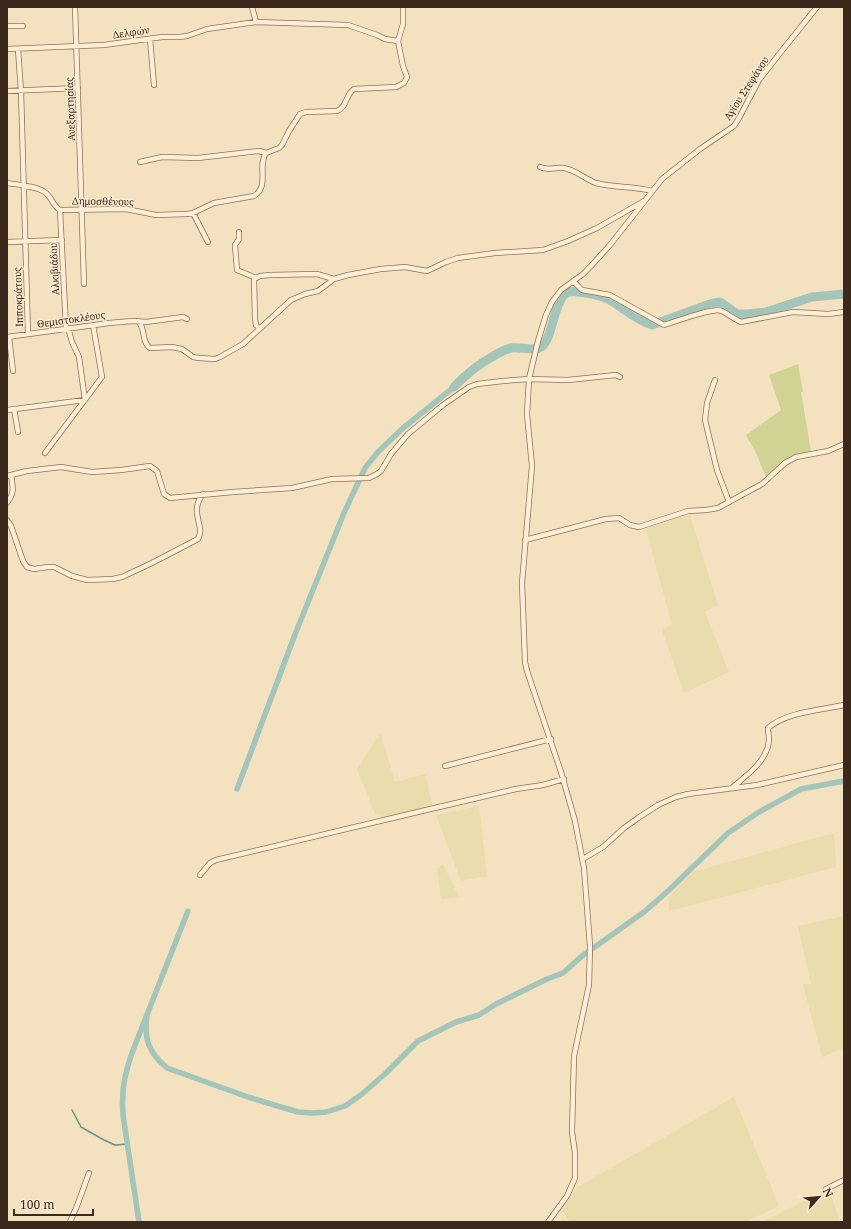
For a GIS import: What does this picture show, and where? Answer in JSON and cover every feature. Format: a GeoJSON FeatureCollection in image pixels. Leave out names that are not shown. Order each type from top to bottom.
{"type":"FeatureCollection","features":[{"type":"Feature","properties":{"kind":"street","name":"Ανεξαρτησίας"},"geometry":{"type":"LineString","coordinates":[[75,7],[84,284]]}},
{"type":"Feature","properties":{"kind":"street"},"geometry":{"type":"LineString","coordinates":[[252,7],[256,22]]}},
{"type":"Feature","properties":{"kind":"street"},"geometry":{"type":"LineString","coordinates":[[140,162],[162,157],[198,158],[259,150],[266,153],[279,148],[282,145],[300,114],[306,112],[341,109],[346,103],[348,94],[354,88],[396,87],[404,83],[407,78],[398,41],[403,24],[403,7]]}},
{"type":"Feature","properties":{"kind":"street","name":"Αγίου Στεφάνου"},"geometry":{"type":"LineString","coordinates":[[548,1222],[567,1196],[575,1178],[575,1153],[572,1132],[574,1056],[589,985],[590,946],[582,859],[575,821],[564,779],[535,696],[525,662],[522,583],[532,466],[527,414],[529,379],[546,315],[552,302],[561,290],[583,274],[591,266],[615,240],[652,191],[671,172],[734,126],[764,74],[817,7]]}},
{"type":"Feature","properties":{"kind":"street","name":"Δελφών"},"geometry":{"type":"LineString","coordinates":[[7,49],[104,45],[186,36],[207,29],[256,22],[348,25],[385,39],[398,41]]}},
{"type":"Feature","properties":{"kind":"street"},"geometry":{"type":"LineString","coordinates":[[7,26],[23,26]]}},
{"type":"Feature","properties":{"kind":"street"},"geometry":{"type":"LineString","coordinates":[[150,39],[154,84]]}},
{"type":"Feature","properties":{"kind":"street","name":"Ιπποκράτους"},"geometry":{"type":"LineString","coordinates":[[18,49],[21,91],[28,334]]}},
{"type":"Feature","properties":{"kind":"street"},"geometry":{"type":"LineString","coordinates":[[7,91],[78,88]]}},
{"type":"Feature","properties":{"kind":"street","name":"Δημοσθένους"},"geometry":{"type":"LineString","coordinates":[[7,183],[44,192],[60,210],[126,209],[156,215],[193,213],[214,203],[258,194],[262,186],[263,162],[266,153]]}},
{"type":"Feature","properties":{"kind":"street"},"geometry":{"type":"LineString","coordinates":[[540,167],[549,170],[564,168],[585,178],[604,184],[644,188],[652,191]]}},
{"type":"Feature","properties":{"kind":"street"},"geometry":{"type":"LineString","coordinates":[[138,321],[141,324],[146,343],[150,348],[178,348],[194,357],[215,359],[227,354],[243,344],[291,300],[318,291],[334,279],[381,268],[409,268],[428,271],[458,258],[495,253],[543,250],[568,242],[645,200]]}},
{"type":"Feature","properties":{"kind":"street","name":"Αλκιβιάδου"},"geometry":{"type":"LineString","coordinates":[[60,210],[67,328],[79,358],[85,400]]}},
{"type":"Feature","properties":{"kind":"street"},"geometry":{"type":"LineString","coordinates":[[193,213],[208,242]]}},
{"type":"Feature","properties":{"kind":"street"},"geometry":{"type":"LineString","coordinates":[[239,232],[239,239],[235,245],[238,270],[256,278],[270,275],[318,274],[334,279]]}},
{"type":"Feature","properties":{"kind":"street"},"geometry":{"type":"LineString","coordinates":[[7,242],[62,240]]}},
{"type":"Feature","properties":{"kind":"street"},"geometry":{"type":"LineString","coordinates":[[256,278],[254,279],[255,319],[256,325],[259,328]]}},
{"type":"Feature","properties":{"kind":"street"},"geometry":{"type":"LineString","coordinates":[[573,281],[582,290],[610,295],[664,325],[712,310],[721,311],[733,319],[741,322],[793,312],[828,314],[844,312]]}},
{"type":"Feature","properties":{"kind":"street","name":"Θεμιστοκλέους"},"geometry":{"type":"LineString","coordinates":[[8,337],[127,321],[146,322],[184,317],[187,319]]}},
{"type":"Feature","properties":{"kind":"street"},"geometry":{"type":"LineString","coordinates":[[45,452],[103,375],[92,325]]}},
{"type":"Feature","properties":{"kind":"street"},"geometry":{"type":"LineString","coordinates":[[8,337],[13,371]]}},
{"type":"Feature","properties":{"kind":"street"},"geometry":{"type":"LineString","coordinates":[[7,503],[13,491],[9,475],[57,467],[92,472],[151,466],[158,472],[164,494],[171,498],[203,494],[276,490],[299,487],[324,480],[369,478],[381,471],[391,454],[408,434],[460,392],[477,384],[529,379],[568,380],[616,375],[620,377]]}},
{"type":"Feature","properties":{"kind":"street"},"geometry":{"type":"LineString","coordinates":[[715,380],[707,403],[705,420],[717,470],[729,502]]}},
{"type":"Feature","properties":{"kind":"street"},"geometry":{"type":"LineString","coordinates":[[7,410],[85,400]]}},
{"type":"Feature","properties":{"kind":"street"},"geometry":{"type":"LineString","coordinates":[[14,409],[18,432]]}},
{"type":"Feature","properties":{"kind":"street"},"geometry":{"type":"LineString","coordinates":[[525,540],[606,519],[616,518],[630,525],[639,527],[683,512],[712,509],[729,502],[762,484],[785,463],[796,458],[828,451],[844,444]]}},
{"type":"Feature","properties":{"kind":"street"},"geometry":{"type":"LineString","coordinates":[[7,520],[12,526],[23,561],[27,567],[34,569],[54,567],[72,576],[87,580],[113,579],[122,577],[152,563],[198,539],[201,532],[196,510],[203,494]]}},
{"type":"Feature","properties":{"kind":"street"},"geometry":{"type":"LineString","coordinates":[[733,787],[756,766],[765,754],[769,741],[768,728],[774,724],[805,712],[844,705]]}},
{"type":"Feature","properties":{"kind":"street"},"geometry":{"type":"LineString","coordinates":[[445,766],[551,739]]}},
{"type":"Feature","properties":{"kind":"street"},"geometry":{"type":"LineString","coordinates":[[582,859],[602,847],[630,823],[666,801],[688,794],[757,785],[844,765]]}},
{"type":"Feature","properties":{"kind":"street"},"geometry":{"type":"LineString","coordinates":[[200,875],[216,860],[564,779]]}},
{"type":"Feature","properties":{"kind":"street"},"geometry":{"type":"LineString","coordinates":[[70,1222],[89,1174]]}},
{"type":"Feature","properties":{"kind":"street"},"geometry":{"type":"LineString","coordinates":[[826,1189],[844,1180]]}},
{"type":"Feature","properties":{"kind":"shaded area"},"geometry":{"type":"Polygon","coordinates":[[[690,515],[718,605],[705,612],[729,672],[684,693],[662,630],[672,625],[646,529],[672,519],[690,515]]]}},
{"type":"Feature","properties":{"kind":"shaded area"},"geometry":{"type":"Polygon","coordinates":[[[381,734],[395,782],[425,774],[433,808],[385,819],[375,814],[357,769],[381,734]]]}},
{"type":"Feature","properties":{"kind":"shaded area"},"geometry":{"type":"Polygon","coordinates":[[[479,806],[487,876],[461,881],[436,815],[479,806]]]}},
{"type":"Feature","properties":{"kind":"shaded area"},"geometry":{"type":"Polygon","coordinates":[[[834,833],[836,867],[669,911],[669,897],[692,872],[834,833]]]}},
{"type":"Feature","properties":{"kind":"shaded area"},"geometry":{"type":"Polygon","coordinates":[[[443,864],[459,897],[441,899],[437,869],[443,864]]]}},
{"type":"Feature","properties":{"kind":"shaded area"},"geometry":{"type":"Polygon","coordinates":[[[844,916],[844,1048],[822,1057],[803,984],[811,984],[798,926],[844,916]]]}},
{"type":"Feature","properties":{"kind":"shaded area"},"geometry":{"type":"Polygon","coordinates":[[[734,1097],[779,1206],[745,1222],[570,1222],[562,1210],[578,1187],[734,1097]]]}},
{"type":"Feature","properties":{"kind":"shaded area"},"geometry":{"type":"Polygon","coordinates":[[[830,1192],[840,1222],[762,1222],[812,1197],[830,1192]]]}},
{"type":"Feature","properties":{"kind":"green space"},"geometry":{"type":"Polygon","coordinates":[[[798,364],[811,452],[790,456],[766,477],[756,453],[746,435],[781,410],[769,375],[798,364]]]}},
{"type":"Feature","properties":{"kind":"waterway"},"geometry":{"type":"LineString","coordinates":[[454,387],[464,377],[485,361],[509,348],[534,349],[545,344],[560,300],[569,292],[574,291],[608,299],[640,320],[652,325],[710,304],[720,302],[737,314],[747,314],[766,312],[812,297],[844,294]]}},
{"type":"Feature","properties":{"kind":"waterway"},"geometry":{"type":"LineString","coordinates":[[237,789],[294,637],[344,513],[365,468],[378,452],[402,429],[454,387]]}},
{"type":"Feature","properties":{"kind":"waterway"},"geometry":{"type":"LineString","coordinates":[[147,1015],[146,1031],[149,1044],[155,1056],[167,1068],[248,1097],[298,1112],[326,1112],[345,1106],[362,1094],[385,1074],[418,1041],[456,1022],[479,1015],[496,1004],[547,979],[563,973],[582,956],[644,912],[728,833],[759,812],[801,789],[844,781]]}},
{"type":"Feature","properties":{"kind":"waterway"},"geometry":{"type":"LineString","coordinates":[[139,1222],[123,1115],[124,1082],[133,1050],[188,911]]}},
{"type":"Feature","properties":{"kind":"waterway"},"geometry":{"type":"LineString","coordinates":[[72,1110],[81,1127],[115,1145],[128,1144]]}}]}
